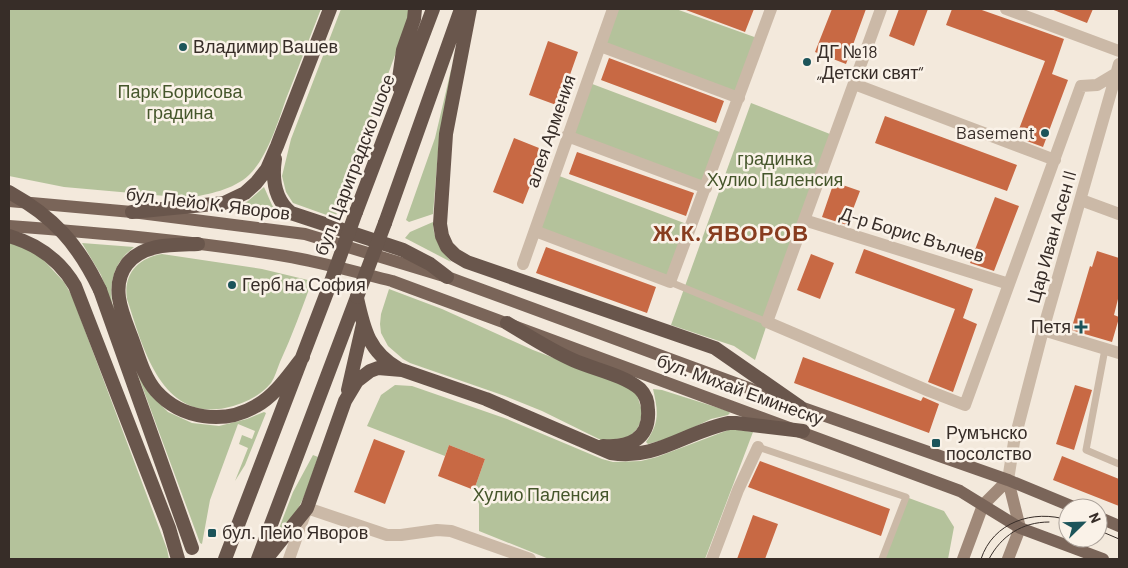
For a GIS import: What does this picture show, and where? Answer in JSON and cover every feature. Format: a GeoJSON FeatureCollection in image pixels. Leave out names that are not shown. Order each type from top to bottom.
{"type":"FeatureCollection","features":[{"type":"Feature","properties":{"kind":"highway"},"geometry":{"type":"LineString","coordinates":[[395,112],[403,50],[415,9]]}},
{"type":"Feature","properties":{"kind":"highway","name":"бул. Цариградско шосе"},"geometry":{"type":"LineString","coordinates":[[225,559],[303,357],[433,9]]}},
{"type":"Feature","properties":{"kind":"highway"},"geometry":{"type":"LineString","coordinates":[[258,559],[385,223],[461,9]]}},
{"type":"Feature","properties":{"kind":"highway"},"geometry":{"type":"LineString","coordinates":[[470,9],[449,119],[444,156],[440,231],[444,242],[451,252],[467,262],[715,348],[800,407]]}},
{"type":"Feature","properties":{"kind":"highway"},"geometry":{"type":"LineString","coordinates":[[132,212],[224,203],[234,199],[256,183],[267,169],[277,146],[330,10]]}},
{"type":"Feature","properties":{"kind":"highway"},"geometry":{"type":"LineString","coordinates":[[277,146],[273,173],[276,192],[285,208],[291,212],[403,250],[430,264],[447,277]]}},
{"type":"Feature","properties":{"kind":"highway"},"geometry":{"type":"LineString","coordinates":[[9,192],[34,207],[66,235],[79,251],[100,290],[192,548]]}},
{"type":"Feature","properties":{"kind":"highway"},"geometry":{"type":"LineString","coordinates":[[9,236],[31,244],[48,254],[63,268],[75,286],[169,528],[178,559]]}},
{"type":"Feature","properties":{"kind":"highway"},"geometry":{"type":"LineString","coordinates":[[198,244],[160,246],[144,251],[128,263],[119,282],[120,307],[146,374],[156,390],[180,410],[194,415],[221,417],[235,415],[257,406],[271,396],[303,357]]}},
{"type":"Feature","properties":{"kind":"highway"},"geometry":{"type":"LineString","coordinates":[[357,297],[362,324],[368,338],[375,349],[389,363],[402,370],[494,402],[611,453],[625,456],[655,450],[721,424],[729,423],[802,431]]}},
{"type":"Feature","properties":{"kind":"highway"},"geometry":{"type":"LineString","coordinates":[[507,323],[572,360],[626,381],[640,389],[644,394],[648,414],[647,424],[641,436],[630,444],[623,446],[585,443]]}},
{"type":"Feature","properties":{"kind":"highway"},"geometry":{"type":"LineString","coordinates":[[266,559],[308,508],[345,401],[362,324]]}},
{"type":"Feature","properties":{"kind":"highway"},"geometry":{"type":"LineString","coordinates":[[345,401],[357,381],[370,371],[378,368],[402,370]]}},
{"type":"Feature","properties":{"kind":"main road","name":"бул. Пейо К. Яворов"},"geometry":{"type":"LineString","coordinates":[[9,201],[132,212],[305,234],[399,262]]}},
{"type":"Feature","properties":{"kind":"main road"},"geometry":{"type":"LineString","coordinates":[[9,226],[114,234],[198,244]]}},
{"type":"Feature","properties":{"kind":"main road","name":"бул. Михай Еминеску"},"geometry":{"type":"LineString","coordinates":[[198,244],[285,256],[358,272],[406,286],[960,491],[1020,528],[1103,559]]}},
{"type":"Feature","properties":{"kind":"main road","name":"бул. Михай Еминеску"},"geometry":{"type":"LineString","coordinates":[[399,262],[447,277],[800,407],[1008,480],[1058,501]]}},
{"type":"Feature","properties":{"kind":"main road"},"geometry":{"type":"LineString","coordinates":[[963,559],[982,505],[1008,480],[1020,528],[1008,559]]}},
{"type":"Feature","properties":{"kind":"street","name":"алея Армения"},"geometry":{"type":"LineString","coordinates":[[523,264],[613,9]]}},
{"type":"Feature","properties":{"kind":"street"},"geometry":{"type":"LineString","coordinates":[[535,231],[670,282],[771,9]]}},
{"type":"Feature","properties":{"kind":"street"},"geometry":{"type":"LineString","coordinates":[[881,9],[767,322],[965,405],[1081,86],[1097,86],[1118,70]]}},
{"type":"Feature","properties":{"kind":"street"},"geometry":{"type":"LineString","coordinates":[[1006,9],[1119,50]]}},
{"type":"Feature","properties":{"kind":"street"},"geometry":{"type":"LineString","coordinates":[[600,46],[739,98]]}},
{"type":"Feature","properties":{"kind":"street","name":"Цар Иван Асен II"},"geometry":{"type":"LineString","coordinates":[[1008,480],[1014,442],[1044,330],[1118,70]]}},
{"type":"Feature","properties":{"kind":"street"},"geometry":{"type":"LineString","coordinates":[[854,84],[1054,160]]}},
{"type":"Feature","properties":{"kind":"street"},"geometry":{"type":"LineString","coordinates":[[567,136],[706,188]]}},
{"type":"Feature","properties":{"kind":"street"},"geometry":{"type":"LineString","coordinates":[[1081,200],[1119,214]]}},
{"type":"Feature","properties":{"kind":"street","name":"Д-р Борис Вълчев"},"geometry":{"type":"LineString","coordinates":[[804,220],[1009,284]]}},
{"type":"Feature","properties":{"kind":"street"},"geometry":{"type":"LineString","coordinates":[[1044,330],[1104,350],[1119,353]]}},
{"type":"Feature","properties":{"kind":"street"},"geometry":{"type":"LineString","coordinates":[[712,559],[738,490],[758,448]]}},
{"type":"Feature","properties":{"kind":"street"},"geometry":{"type":"LineString","coordinates":[[289,559],[308,508],[387,535],[437,530],[451,531],[530,559]]}},
{"type":"Feature","properties":{"kind":"lane"},"geometry":{"type":"LineString","coordinates":[[670,282],[767,322]]}},
{"type":"Feature","properties":{"kind":"lane"},"geometry":{"type":"LineString","coordinates":[[1104,350],[1086,450],[1119,464]]}},
{"type":"Feature","properties":{"kind":"lane"},"geometry":{"type":"LineString","coordinates":[[758,448],[906,497],[882,559]]}},
{"type":"Feature","properties":{"kind":"green space","name":"Парк Борисова градина"},"geometry":{"type":"Polygon","coordinates":[[[9,9],[321,9],[267,150],[255,168],[243,180],[228,188],[188,198],[64,187],[9,176],[9,9]]]}},
{"type":"Feature","properties":{"kind":"green space"},"geometry":{"type":"Polygon","coordinates":[[[341,9],[409,9],[408,20],[335,218],[293,203],[286,192],[282,176],[291,139],[341,9]]]}},
{"type":"Feature","properties":{"kind":"green space"},"geometry":{"type":"Polygon","coordinates":[[[613,9],[676,9],[760,39],[739,98],[600,46],[613,9]]]}},
{"type":"Feature","properties":{"kind":"green space"},"geometry":{"type":"Polygon","coordinates":[[[451,70],[454,71],[439,140],[433,214],[409,222],[406,220],[435,138],[451,70]]]}},
{"type":"Feature","properties":{"kind":"green space"},"geometry":{"type":"Polygon","coordinates":[[[587,82],[725,134],[706,188],[567,136],[587,82]]]}},
{"type":"Feature","properties":{"kind":"green space","name":"градинка Хулио Паленсия"},"geometry":{"type":"Polygon","coordinates":[[[751,103],[835,136],[755,360],[734,346],[671,325],[751,103]]]}},
{"type":"Feature","properties":{"kind":"green space"},"geometry":{"type":"Polygon","coordinates":[[[554,174],[692,226],[670,282],[535,231],[554,174]]]}},
{"type":"Feature","properties":{"kind":"green space"},"geometry":{"type":"Polygon","coordinates":[[[264,187],[272,205],[282,219],[236,213],[235,209],[264,187]]]}},
{"type":"Feature","properties":{"kind":"green space"},"geometry":{"type":"Polygon","coordinates":[[[433,222],[436,239],[451,262],[405,238],[410,232],[433,222]]]}},
{"type":"Feature","properties":{"kind":"green space"},"geometry":{"type":"Polygon","coordinates":[[[9,242],[37,253],[64,282],[72,296],[167,549],[169,559],[9,559],[9,242]]]}},
{"type":"Feature","properties":{"kind":"green space"},"geometry":{"type":"Polygon","coordinates":[[[82,243],[134,247],[123,257],[114,274],[111,291],[112,303],[141,381],[149,393],[168,412],[192,423],[219,426],[266,413],[245,465],[235,481],[248,448],[239,444],[242,435],[252,439],[255,431],[238,424],[210,500],[202,544],[200,543],[101,275],[82,243]]]}},
{"type":"Feature","properties":{"kind":"green space"},"geometry":{"type":"Polygon","coordinates":[[[162,254],[262,269],[312,281],[274,378],[256,396],[225,408],[203,409],[184,403],[169,391],[157,375],[147,357],[127,299],[126,290],[130,275],[139,263],[162,254]]]}},
{"type":"Feature","properties":{"kind":"green space"},"geometry":{"type":"Polygon","coordinates":[[[389,289],[442,309],[533,350],[622,384],[635,392],[638,398],[642,411],[637,429],[629,437],[603,441],[542,411],[505,396],[410,363],[388,346],[381,333],[381,314],[389,289]]]}},
{"type":"Feature","properties":{"kind":"green space","name":"Хулио Паленсия"},"geometry":{"type":"Polygon","coordinates":[[[395,385],[412,386],[507,419],[613,462],[641,461],[657,457],[731,429],[753,432],[705,559],[549,559],[479,531],[479,504],[474,490],[485,459],[449,445],[445,456],[367,426],[381,395],[395,385]]]}},
{"type":"Feature","properties":{"kind":"green space"},"geometry":{"type":"Polygon","coordinates":[[[653,389],[662,390],[730,413],[711,419],[673,437],[648,444],[646,442],[654,428],[657,416],[653,389]]]}},
{"type":"Feature","properties":{"kind":"green space"},"geometry":{"type":"Polygon","coordinates":[[[313,455],[318,457],[304,497],[293,516],[278,531],[293,492],[313,455]]]}},
{"type":"Feature","properties":{"kind":"green space"},"geometry":{"type":"Polygon","coordinates":[[[906,497],[944,511],[954,527],[948,559],[882,559],[906,497]]]}},
{"type":"Feature","properties":{"kind":"building"},"geometry":{"type":"Polygon","coordinates":[[[686,9],[754,9],[745,32],[686,9]]]}},
{"type":"Feature","properties":{"kind":"building"},"geometry":{"type":"Polygon","coordinates":[[[832,9],[866,9],[846,64],[815,52],[832,9]]]}},
{"type":"Feature","properties":{"kind":"building"},"geometry":{"type":"Polygon","coordinates":[[[899,9],[928,9],[914,46],[889,36],[899,9]]]}},
{"type":"Feature","properties":{"kind":"building"},"geometry":{"type":"Polygon","coordinates":[[[952,9],[979,9],[1064,39],[1052,74],[1068,80],[1043,147],[1016,137],[1045,61],[946,25],[952,9]]]}},
{"type":"Feature","properties":{"kind":"building"},"geometry":{"type":"Polygon","coordinates":[[[1051,9],[1093,9],[1087,23],[1051,9]]]}},
{"type":"Feature","properties":{"kind":"building"},"geometry":{"type":"Polygon","coordinates":[[[548,41],[578,52],[559,106],[529,95],[548,41]]]}},
{"type":"Feature","properties":{"kind":"building"},"geometry":{"type":"Polygon","coordinates":[[[609,58],[724,101],[716,123],[601,80],[609,58]]]}},
{"type":"Feature","properties":{"kind":"building"},"geometry":{"type":"Polygon","coordinates":[[[885,116],[1017,165],[1007,191],[875,143],[885,116]]]}},
{"type":"Feature","properties":{"kind":"building"},"geometry":{"type":"Polygon","coordinates":[[[514,138],[544,150],[523,204],[493,192],[514,138]]]}},
{"type":"Feature","properties":{"kind":"building"},"geometry":{"type":"Polygon","coordinates":[[[577,152],[694,193],[686,216],[569,174],[577,152]]]}},
{"type":"Feature","properties":{"kind":"building"},"geometry":{"type":"Polygon","coordinates":[[[834,182],[860,191],[847,225],[822,217],[834,182]]]}},
{"type":"Feature","properties":{"kind":"building"},"geometry":{"type":"Polygon","coordinates":[[[995,197],[1019,206],[994,271],[970,263],[995,197]]]}},
{"type":"Feature","properties":{"kind":"building"},"geometry":{"type":"Polygon","coordinates":[[[546,247],[656,287],[647,313],[536,273],[546,247]]]}},
{"type":"Feature","properties":{"kind":"building"},"geometry":{"type":"Polygon","coordinates":[[[864,249],[973,289],[963,318],[977,324],[953,392],[928,382],[955,309],[855,273],[864,249]]]}},
{"type":"Feature","properties":{"kind":"building"},"geometry":{"type":"Polygon","coordinates":[[[1097,251],[1119,258],[1119,295],[1114,315],[1119,318],[1112,342],[1071,330],[1090,266],[1092,267],[1097,251]]]}},
{"type":"Feature","properties":{"kind":"building"},"geometry":{"type":"Polygon","coordinates":[[[811,254],[834,263],[820,299],[797,290],[811,254]]]}},
{"type":"Feature","properties":{"kind":"building"},"geometry":{"type":"Polygon","coordinates":[[[803,357],[921,401],[923,397],[939,404],[929,433],[794,383],[803,357]]]}},
{"type":"Feature","properties":{"kind":"building"},"geometry":{"type":"Polygon","coordinates":[[[1075,385],[1092,390],[1074,450],[1056,444],[1075,385]]]}},
{"type":"Feature","properties":{"kind":"building"},"geometry":{"type":"Polygon","coordinates":[[[374,439],[405,451],[385,504],[354,492],[374,439]]]}},
{"type":"Feature","properties":{"kind":"building"},"geometry":{"type":"Polygon","coordinates":[[[449,445],[485,459],[474,490],[438,476],[449,445]]]}},
{"type":"Feature","properties":{"kind":"building"},"geometry":{"type":"Polygon","coordinates":[[[1062,456],[1119,479],[1119,506],[1108,502],[1108,498],[1099,498],[1053,480],[1062,456]]]}},
{"type":"Feature","properties":{"kind":"building"},"geometry":{"type":"Polygon","coordinates":[[[760,461],[890,509],[881,536],[748,487],[760,461]]]}},
{"type":"Feature","properties":{"kind":"building"},"geometry":{"type":"Polygon","coordinates":[[[753,515],[778,524],[765,559],[737,559],[753,515]]]}},
{"type":"Feature","properties":{"kind":"tram line"},"geometry":{"type":"LineString","coordinates":[[981,559],[987,546],[995,536],[1016,522],[1041,516],[1058,518]]}},
{"type":"Feature","properties":{"kind":"tram line"},"geometry":{"type":"LineString","coordinates":[[989,559],[1006,537],[1013,532],[1030,525],[1049,522]]}},
{"type":"Feature","properties":{"kind":"tram line"},"geometry":{"type":"LineString","coordinates":[[1108,534],[1119,539]]}},
{"type":"Feature","properties":{"kind":"place","name":"Владимир Вашев"},"geometry":{"type":"Point","coordinates":[183,47]}},
{"type":"Feature","properties":{"kind":"place","name":"ДГ №18 „Детски свят“"},"geometry":{"type":"Point","coordinates":[807,62]}},
{"type":"Feature","properties":{"kind":"place","name":"Basement"},"geometry":{"type":"Point","coordinates":[1045,133]}},
{"type":"Feature","properties":{"kind":"place","name":"Герб на София"},"geometry":{"type":"Point","coordinates":[232,285]}},
{"type":"Feature","properties":{"kind":"place","name":"Петя"},"geometry":{"type":"Point","coordinates":[1081,327]}},
{"type":"Feature","properties":{"kind":"place","name":"Румънско посолство"},"geometry":{"type":"Point","coordinates":[936,443]}},
{"type":"Feature","properties":{"kind":"place","name":"бул. Пейо Яворов"},"geometry":{"type":"Point","coordinates":[212,533]}},
{"type":"Feature","properties":{"kind":"district","name":"Ж.К. ЯВОРОВ"},"geometry":{"type":"Point","coordinates":[731,233]}}]}
